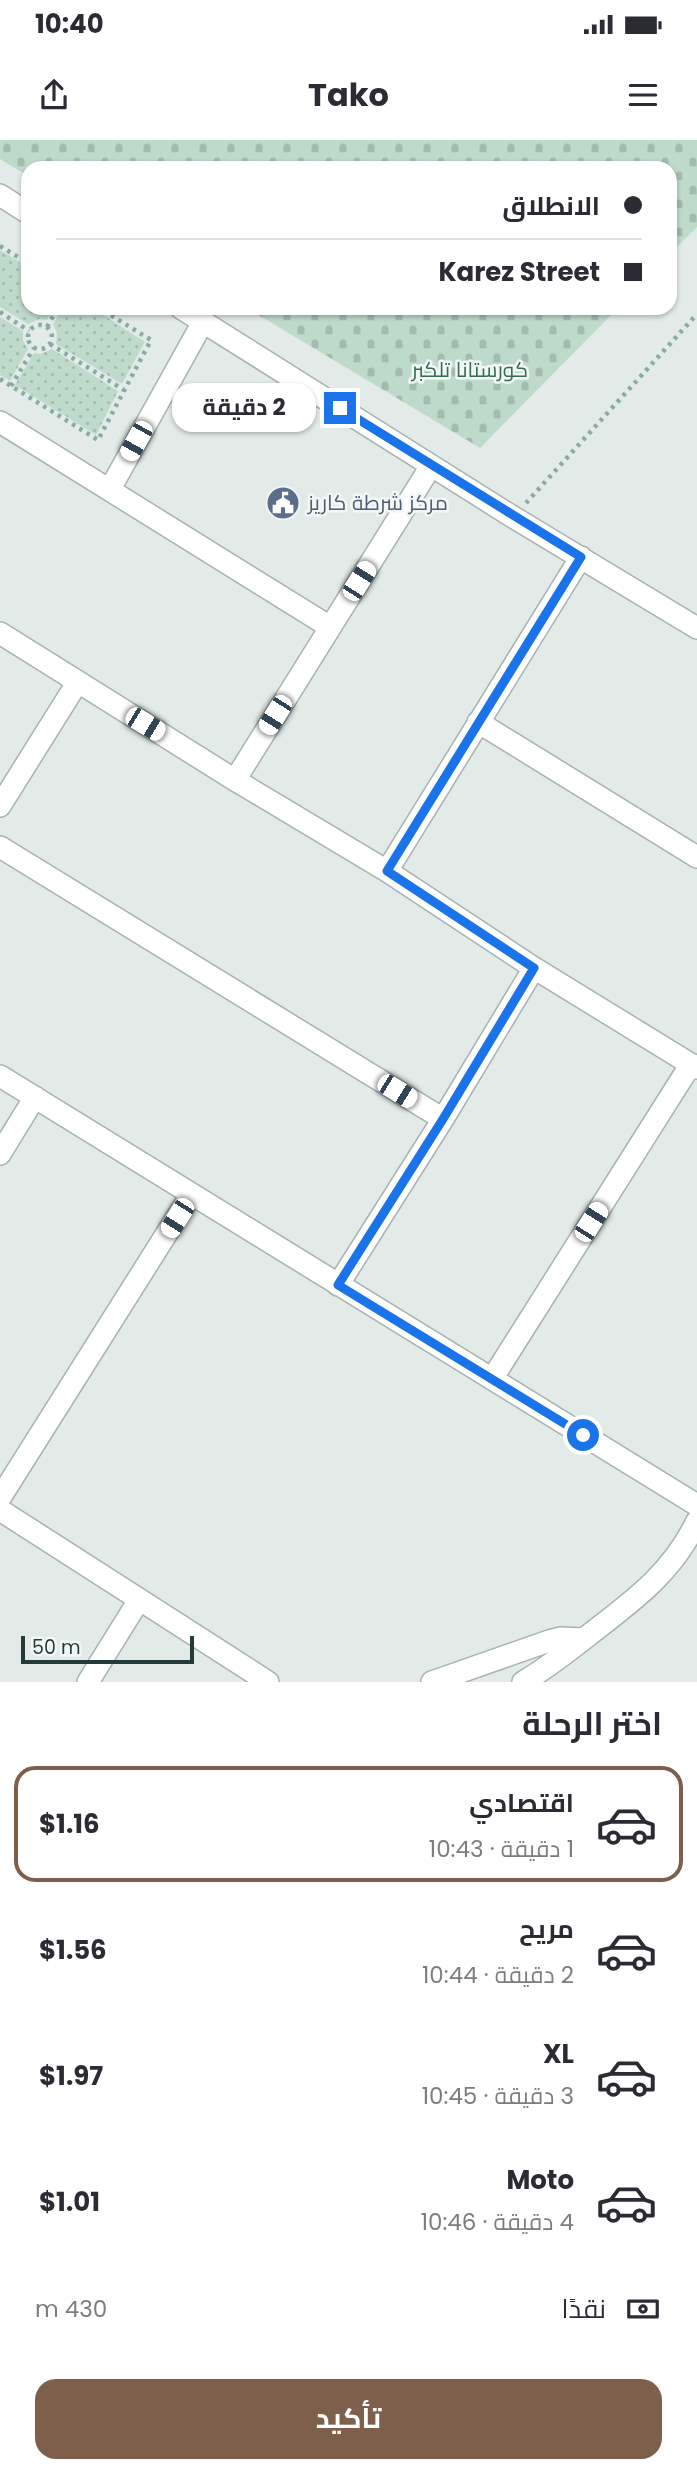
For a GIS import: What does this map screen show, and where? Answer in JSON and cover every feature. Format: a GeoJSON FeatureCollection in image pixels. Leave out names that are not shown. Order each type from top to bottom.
{"type":"FeatureCollection","features":[{"type":"Feature","properties":{"kind":"street"},"geometry":{"type":"LineString","coordinates":[[0,195],[21,208]]}},
{"type":"Feature","properties":{"kind":"street"},"geometry":{"type":"LineString","coordinates":[[193,315],[513,517],[697,628]]}},
{"type":"Feature","properties":{"kind":"street"},"geometry":{"type":"LineString","coordinates":[[110,489],[203,321]]}},
{"type":"Feature","properties":{"kind":"street"},"geometry":{"type":"LineString","coordinates":[[0,422],[330,627]]}},
{"type":"Feature","properties":{"kind":"street"},"geometry":{"type":"LineString","coordinates":[[235,780],[431,466]]}},
{"type":"Feature","properties":{"kind":"street"},"geometry":{"type":"LineString","coordinates":[[387,871],[581,557]]}},
{"type":"Feature","properties":{"kind":"street"},"geometry":{"type":"LineString","coordinates":[[0,633],[77,683],[387,871],[534,968],[694,1066],[492,1379]]}},
{"type":"Feature","properties":{"kind":"street"},"geometry":{"type":"LineString","coordinates":[[0,806],[77,683]]}},
{"type":"Feature","properties":{"kind":"street"},"geometry":{"type":"LineString","coordinates":[[478,722],[697,857]]}},
{"type":"Feature","properties":{"kind":"street"},"geometry":{"type":"LineString","coordinates":[[0,847],[443,1119]]}},
{"type":"Feature","properties":{"kind":"street"},"geometry":{"type":"LineString","coordinates":[[338,1285],[534,968]]}},
{"type":"Feature","properties":{"kind":"street"},"geometry":{"type":"LineString","coordinates":[[0,1076],[697,1505]]}},
{"type":"Feature","properties":{"kind":"street"},"geometry":{"type":"LineString","coordinates":[[0,1154],[35,1097]]}},
{"type":"Feature","properties":{"kind":"street"},"geometry":{"type":"LineString","coordinates":[[0,1498],[191,1195]]}},
{"type":"Feature","properties":{"kind":"street"},"geometry":{"type":"LineString","coordinates":[[0,1510],[268,1682]]}},
{"type":"Feature","properties":{"kind":"street"},"geometry":{"type":"LineString","coordinates":[[523,1682],[548,1667],[650,1587],[672,1563],[697,1521]]}},
{"type":"Feature","properties":{"kind":"street"},"geometry":{"type":"LineString","coordinates":[[89,1682],[139,1601]]}},
{"type":"Feature","properties":{"kind":"street"},"geometry":{"type":"LineString","coordinates":[[432,1682],[549,1641],[561,1638],[584,1639]]}},
{"type":"Feature","properties":{"kind":"path"},"geometry":{"type":"LineString","coordinates":[[0,246],[21,259]]}},
{"type":"Feature","properties":{"kind":"path"},"geometry":{"type":"LineString","coordinates":[[0,312],[30,331]]}},
{"type":"Feature","properties":{"kind":"path"},"geometry":{"type":"LineString","coordinates":[[513,517],[697,314]]}},
{"type":"Feature","properties":{"kind":"path"},"geometry":{"type":"LineString","coordinates":[[47,327],[54,315]]}},
{"type":"Feature","properties":{"kind":"path"},"geometry":{"type":"LineString","coordinates":[[0,379],[98,440],[151,340],[110,315]]}},
{"type":"Feature","properties":{"kind":"path"},"geometry":{"type":"LineString","coordinates":[[34,348],[28,340],[30,331],[35,326],[47,327]]}},
{"type":"Feature","properties":{"kind":"path"},"geometry":{"type":"LineString","coordinates":[[34,348],[44,348],[50,344],[52,337],[47,327]]}},
{"type":"Feature","properties":{"kind":"path"},"geometry":{"type":"LineString","coordinates":[[50,344],[124,390]]}},
{"type":"Feature","properties":{"kind":"path"},"geometry":{"type":"LineString","coordinates":[[11,386],[34,348]]}},
{"type":"Feature","properties":{"kind":"green space"},"geometry":{"type":"Polygon","coordinates":[[[0,140],[697,140],[697,227],[677,247],[677,161],[21,161],[21,172],[0,159],[0,140]]]}},
{"type":"Feature","properties":{"kind":"green space"},"geometry":{"type":"Polygon","coordinates":[[[0,250],[21,263],[21,315],[50,315],[47,320],[39,319],[28,324],[0,307],[0,250]]]}},
{"type":"Feature","properties":{"kind":"green space"},"geometry":{"type":"Polygon","coordinates":[[[59,315],[104,315],[145,342],[122,384],[56,344],[57,333],[53,324],[59,315]]]}},
{"type":"Feature","properties":{"kind":"green space","name":"كورستانا تلكبر"},"geometry":{"type":"Polygon","coordinates":[[[259,315],[611,315],[480,448],[259,315]]]}},
{"type":"Feature","properties":{"kind":"green space"},"geometry":{"type":"Polygon","coordinates":[[[0,317],[23,331],[23,341],[28,349],[10,381],[0,375],[0,317]]]}},
{"type":"Feature","properties":{"kind":"green space"},"geometry":{"type":"Polygon","coordinates":[[[52,349],[118,391],[96,435],[15,385],[34,353],[40,354],[52,349]]]}},
{"type":"Feature","properties":{"kind":"place","name":"مركز شرطة كاريز"},"geometry":{"type":"Point","coordinates":[283,503]}},
{"type":"Feature","properties":{"kind":"route"},"geometry":{"type":"LineString","coordinates":[[340,408],[581,557],[387,871],[534,968],[338,1285],[583,1435]]}}]}
